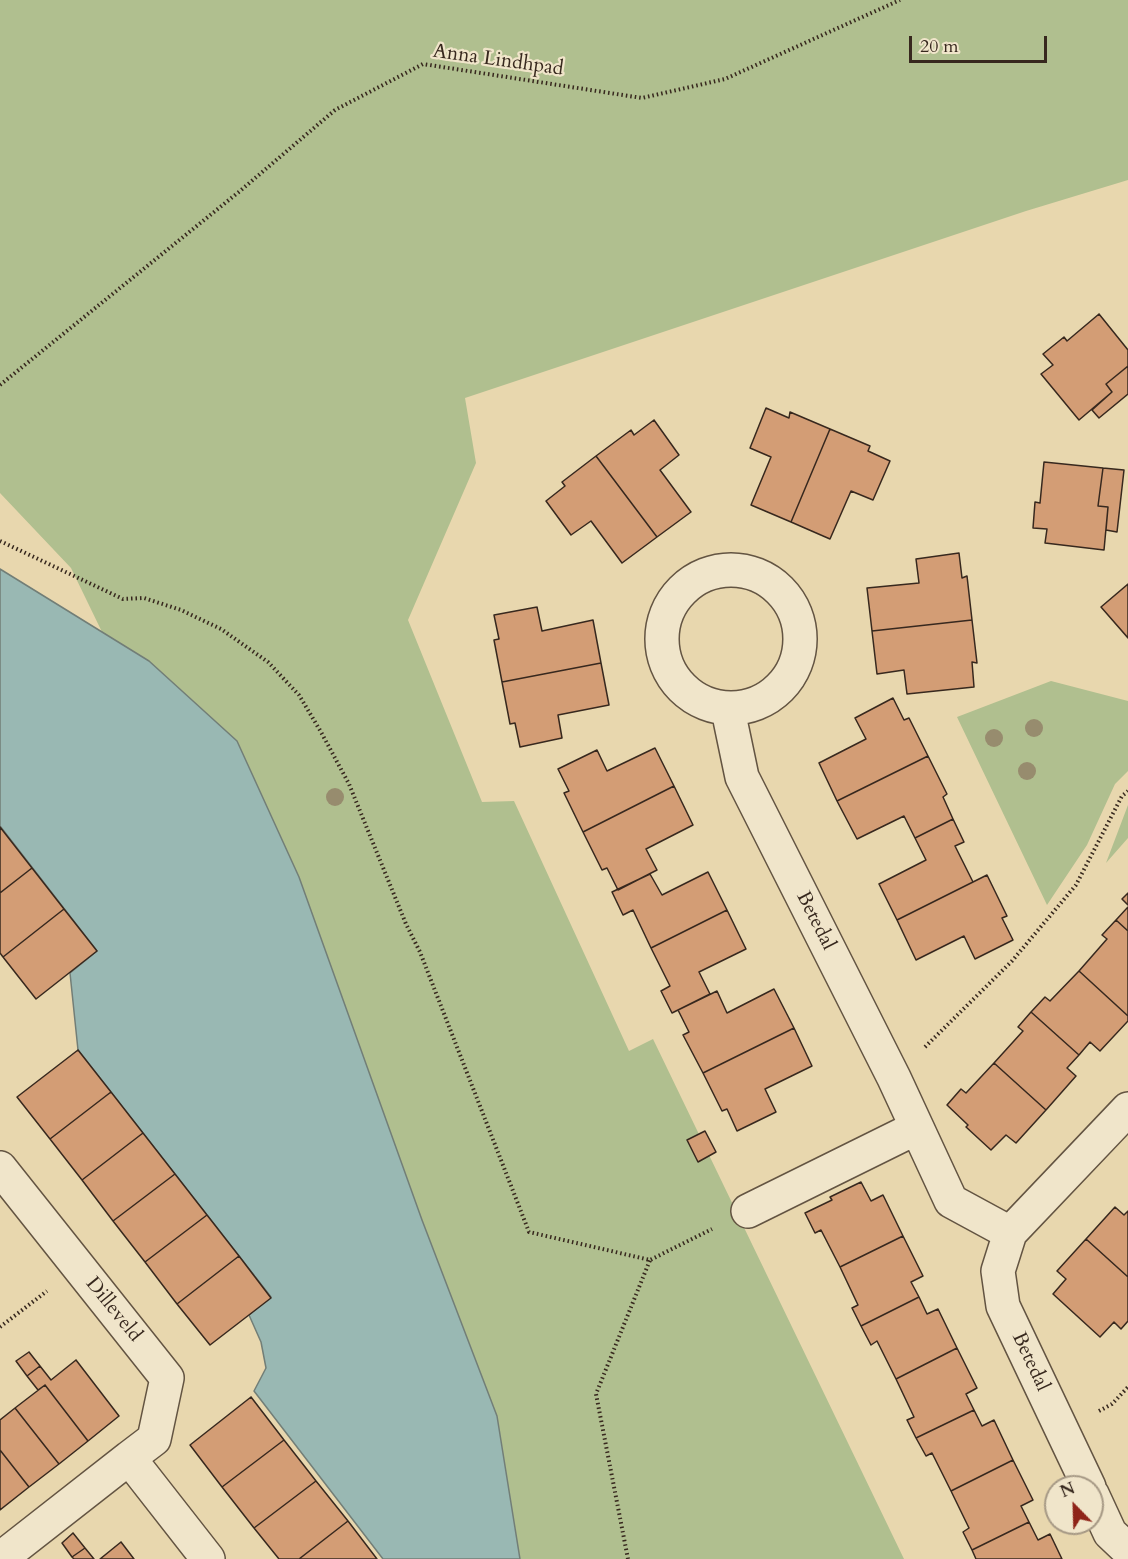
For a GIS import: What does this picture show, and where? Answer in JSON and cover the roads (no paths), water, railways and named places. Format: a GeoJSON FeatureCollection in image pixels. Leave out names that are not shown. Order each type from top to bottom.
{"type":"FeatureCollection","features":[{"type":"Feature","properties":{"kind":"street"},"geometry":{"type":"LineString","coordinates":[[719,570],[746,571],[774,584],[792,604],[800,625],[799,657],[786,684],[764,701],[728,710],[702,703],[684,691],[668,669],[663,652],[662,626],[674,599],[691,582],[719,570]]}},
{"type":"Feature","properties":{"kind":"street","name":"Betedal"},"geometry":{"type":"LineString","coordinates":[[728,710],[742,777],[894,1078],[951,1201],[1010,1233]]}},
{"type":"Feature","properties":{"kind":"street","name":"Betedal"},"geometry":{"type":"LineString","coordinates":[[1083,1475],[1003,1306],[998,1271],[1010,1233],[1128,1109]]}},
{"type":"Feature","properties":{"kind":"street"},"geometry":{"type":"LineString","coordinates":[[748,1211],[916,1128]]}},
{"type":"Feature","properties":{"kind":"street","name":"Dilleveld"},"geometry":{"type":"LineString","coordinates":[[0,1168],[167,1378],[154,1439],[0,1559]]}},
{"type":"Feature","properties":{"kind":"street"},"geometry":{"type":"LineString","coordinates":[[129,1458],[208,1559]]}},
{"type":"Feature","properties":{"kind":"street"},"geometry":{"type":"LineString","coordinates":[[1104,1520],[1110,1533],[1128,1550]]}},
{"type":"Feature","properties":{"kind":"water"},"geometry":{"type":"Polygon","coordinates":[[[0,569],[149,661],[237,741],[299,877],[422,1220],[497,1416],[520,1559],[383,1559],[254,1391],[266,1368],[261,1342],[249,1315],[271,1297],[78,1050],[70,973],[97,951],[0,826],[0,569]]]}}]}
